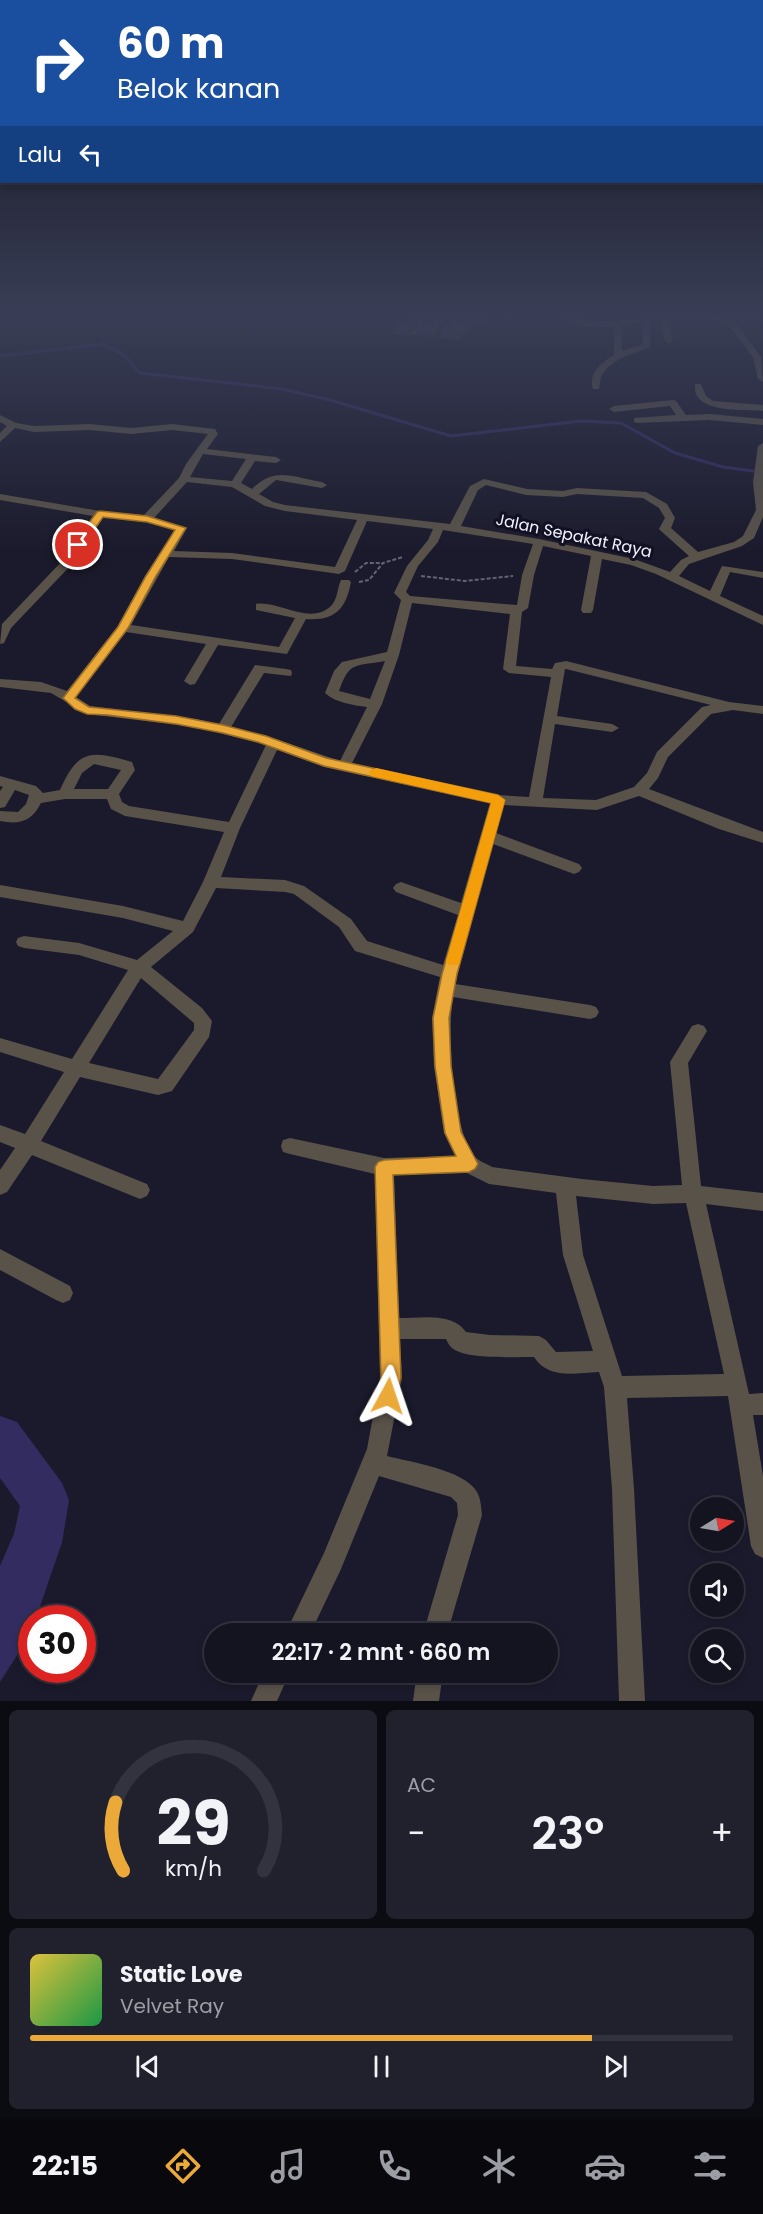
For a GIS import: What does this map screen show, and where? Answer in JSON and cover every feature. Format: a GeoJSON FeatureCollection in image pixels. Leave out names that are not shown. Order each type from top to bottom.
{"type":"FeatureCollection","features":[{"type":"Feature","properties":{"kind":"street"},"geometry":{"type":"LineString","coordinates":[[701,394],[710,404],[763,408]]}},
{"type":"Feature","properties":{"kind":"street"},"geometry":{"type":"LineString","coordinates":[[614,409],[685,402]]}},
{"type":"Feature","properties":{"kind":"street"},"geometry":{"type":"LineString","coordinates":[[673,403],[683,418]]}},
{"type":"Feature","properties":{"kind":"street"},"geometry":{"type":"LineString","coordinates":[[637,420],[710,417],[758,421]]}},
{"type":"Feature","properties":{"kind":"street"},"geometry":{"type":"LineString","coordinates":[[0,418],[13,425],[34,429],[90,427],[131,431],[172,427],[212,430],[213,434],[184,479],[147,519]]}},
{"type":"Feature","properties":{"kind":"street"},"geometry":{"type":"LineString","coordinates":[[0,439],[13,425]]}},
{"type":"Feature","properties":{"kind":"street"},"geometry":{"type":"LineString","coordinates":[[672,577],[685,562],[738,544],[748,538],[761,510],[758,482],[763,446]]}},
{"type":"Feature","properties":{"kind":"street"},"geometry":{"type":"LineString","coordinates":[[202,451],[276,460]]}},
{"type":"Feature","properties":{"kind":"street"},"geometry":{"type":"LineString","coordinates":[[235,484],[252,458]]}},
{"type":"Feature","properties":{"kind":"street"},"geometry":{"type":"LineString","coordinates":[[254,493],[266,481],[275,477],[322,485]]}},
{"type":"Feature","properties":{"kind":"street","name":"Jalan Sepakat Raya"},"geometry":{"type":"LineString","coordinates":[[184,479],[235,484],[254,493],[269,504],[285,508],[454,528],[539,542],[634,562],[672,577],[763,621]]}},
{"type":"Feature","properties":{"kind":"street"},"geometry":{"type":"LineString","coordinates":[[454,528],[468,498],[477,485],[484,482],[526,492],[563,494],[577,491],[645,495],[658,501],[667,510],[670,518],[665,529],[696,557]]}},
{"type":"Feature","properties":{"kind":"street"},"geometry":{"type":"LineString","coordinates":[[0,497],[100,514],[147,519],[181,528],[167,554],[151,576],[123,628],[69,698]]}},
{"type":"Feature","properties":{"kind":"street"},"geometry":{"type":"LineString","coordinates":[[0,640],[11,620],[69,561],[100,514]]}},
{"type":"Feature","properties":{"kind":"street"},"geometry":{"type":"LineString","coordinates":[[167,554],[232,556],[339,571],[363,518]]}},
{"type":"Feature","properties":{"kind":"street"},"geometry":{"type":"LineString","coordinates":[[439,526],[431,546],[420,554],[408,574],[400,593],[407,599],[516,610],[522,608],[528,575],[539,542]]}},
{"type":"Feature","properties":{"kind":"street"},"geometry":{"type":"LineString","coordinates":[[587,610],[597,555]]}},
{"type":"Feature","properties":{"kind":"street"},"geometry":{"type":"LineString","coordinates":[[713,598],[726,568],[763,575]]}},
{"type":"Feature","properties":{"kind":"street"},"geometry":{"type":"LineString","coordinates":[[260,607],[302,616],[332,614],[345,593],[345,582]]}},
{"type":"Feature","properties":{"kind":"street"},"geometry":{"type":"LineString","coordinates":[[344,766],[375,704],[393,655],[407,599]]}},
{"type":"Feature","properties":{"kind":"street"},"geometry":{"type":"LineString","coordinates":[[516,610],[509,669],[558,674]]}},
{"type":"Feature","properties":{"kind":"street"},"geometry":{"type":"LineString","coordinates":[[123,628],[284,651],[302,616]]}},
{"type":"Feature","properties":{"kind":"street"},"geometry":{"type":"LineString","coordinates":[[190,681],[214,641]]}},
{"type":"Feature","properties":{"kind":"street"},"geometry":{"type":"LineString","coordinates":[[375,704],[350,700],[332,693],[340,671],[346,664],[393,655]]}},
{"type":"Feature","properties":{"kind":"street"},"geometry":{"type":"LineString","coordinates":[[223,729],[263,663],[286,673]]}},
{"type":"Feature","properties":{"kind":"street"},"geometry":{"type":"LineString","coordinates":[[535,802],[559,666],[566,665],[733,706],[763,710]]}},
{"type":"Feature","properties":{"kind":"street"},"geometry":{"type":"LineString","coordinates":[[0,683],[41,686],[56,690],[87,710],[176,720],[223,729],[324,762],[498,800],[561,806],[597,805],[639,791],[652,775],[662,755],[707,710],[733,706]]}},
{"type":"Feature","properties":{"kind":"street"},"geometry":{"type":"LineString","coordinates":[[550,718],[612,728]]}},
{"type":"Feature","properties":{"kind":"street"},"geometry":{"type":"LineString","coordinates":[[0,1186],[29,1144],[139,967],[187,928],[211,882],[233,828],[273,744]]}},
{"type":"Feature","properties":{"kind":"street"},"geometry":{"type":"LineString","coordinates":[[65,794],[84,761],[91,758],[127,765],[128,770],[112,794]]}},
{"type":"Feature","properties":{"kind":"street"},"geometry":{"type":"LineString","coordinates":[[0,803],[6,783],[31,789],[36,793],[36,800],[26,815],[15,820],[0,816]]}},
{"type":"Feature","properties":{"kind":"street"},"geometry":{"type":"LineString","coordinates":[[639,791],[763,838]]}},
{"type":"Feature","properties":{"kind":"street"},"geometry":{"type":"LineString","coordinates":[[36,800],[65,794],[112,794]]}},
{"type":"Feature","properties":{"kind":"street"},"geometry":{"type":"LineString","coordinates":[[112,794],[116,805],[125,811],[233,828]]}},
{"type":"Feature","properties":{"kind":"street"},"geometry":{"type":"LineString","coordinates":[[469,1164],[453,1133],[443,1066],[441,1018],[448,981],[498,800]]}},
{"type":"Feature","properties":{"kind":"street"},"geometry":{"type":"LineString","coordinates":[[488,836],[574,868]]}},
{"type":"Feature","properties":{"kind":"street"},"geometry":{"type":"LineString","coordinates":[[211,882],[285,886],[299,890],[345,923],[361,946],[448,981],[590,1012]]}},
{"type":"Feature","properties":{"kind":"street"},"geometry":{"type":"LineString","coordinates":[[401,888],[468,912]]}},
{"type":"Feature","properties":{"kind":"street"},"geometry":{"type":"LineString","coordinates":[[0,891],[123,912],[187,928]]}},
{"type":"Feature","properties":{"kind":"street"},"geometry":{"type":"LineString","coordinates":[[0,1045],[75,1068],[158,1087],[166,1085],[203,1032],[203,1021],[196,1013],[139,967],[79,949],[24,942]]}},
{"type":"Feature","properties":{"kind":"street"},"geometry":{"type":"LineString","coordinates":[[698,1031],[679,1062],[689,1173],[739,1395],[763,1546]]}},
{"type":"Feature","properties":{"kind":"street"},"geometry":{"type":"LineString","coordinates":[[0,1133],[140,1190]]}},
{"type":"Feature","properties":{"kind":"street"},"geometry":{"type":"LineString","coordinates":[[290,1146],[384,1167],[469,1164],[489,1175],[565,1186],[653,1195],[694,1194],[763,1202]]}},
{"type":"Feature","properties":{"kind":"street"},"geometry":{"type":"LineString","coordinates":[[302,1623],[333,1561],[373,1463],[378,1449],[391,1378],[384,1167]]}},
{"type":"Feature","properties":{"kind":"street"},"geometry":{"type":"LineString","coordinates":[[565,1186],[573,1255],[615,1387],[623,1489],[632,1701]]}},
{"type":"Feature","properties":{"kind":"street"},"geometry":{"type":"LineString","coordinates":[[0,1259],[63,1293]]}},
{"type":"Feature","properties":{"kind":"street"},"geometry":{"type":"LineString","coordinates":[[388,1328],[447,1329],[453,1332],[460,1342],[490,1346],[539,1347],[548,1360],[556,1363],[607,1361]]}},
{"type":"Feature","properties":{"kind":"street"},"geometry":{"type":"LineString","coordinates":[[615,1387],[739,1395],[763,1404]]}},
{"type":"Feature","properties":{"kind":"street"},"geometry":{"type":"LineString","coordinates":[[373,1463],[458,1487],[468,1498],[470,1515],[438,1623]]}},
{"type":"Feature","properties":{"kind":"street"},"geometry":{"type":"LineString","coordinates":[[264,1701],[273,1683]]}},
{"type":"Feature","properties":{"kind":"street"},"geometry":{"type":"LineString","coordinates":[[426,1701],[428,1683]]}},
{"type":"Feature","properties":{"kind":"path"},"geometry":{"type":"LineString","coordinates":[[345,582],[366,563],[383,563],[420,554]]}},
{"type":"Feature","properties":{"kind":"path"},"geometry":{"type":"LineString","coordinates":[[345,582],[369,580],[383,563]]}},
{"type":"Feature","properties":{"kind":"path"},"geometry":{"type":"LineString","coordinates":[[408,574],[465,581],[528,575]]}},
{"type":"Feature","properties":{"kind":"shaded area"},"geometry":{"type":"Polygon","coordinates":[[[66,1499],[59,1551],[40,1605],[18,1605],[18,1654],[0,1682],[0,1566],[23,1513],[45,1500],[66,1499]]]}},
{"type":"Feature","properties":{"kind":"waterway"},"geometry":{"type":"LineString","coordinates":[[305,394],[451,436],[581,421],[621,423],[675,453],[723,467],[753,471]]}},
{"type":"Feature","properties":{"kind":"waterway"},"geometry":{"type":"LineString","coordinates":[[0,1439],[45,1500],[37,1543]]}},
{"type":"Feature","properties":{"kind":"slow traffic"},"geometry":{"type":"LineString","coordinates":[[376,773],[498,800],[453,961]]}},
{"type":"Feature","properties":{"kind":"route"},"geometry":{"type":"LineString","coordinates":[[78,545],[100,514],[147,519],[177,525],[181,528],[137,600],[123,628],[96,660],[69,698],[79,707],[87,710],[196,723],[262,739],[324,762],[498,800],[449,974],[441,1018],[443,1066],[453,1133],[469,1164],[384,1167],[391,1378],[388,1396]]}}]}
